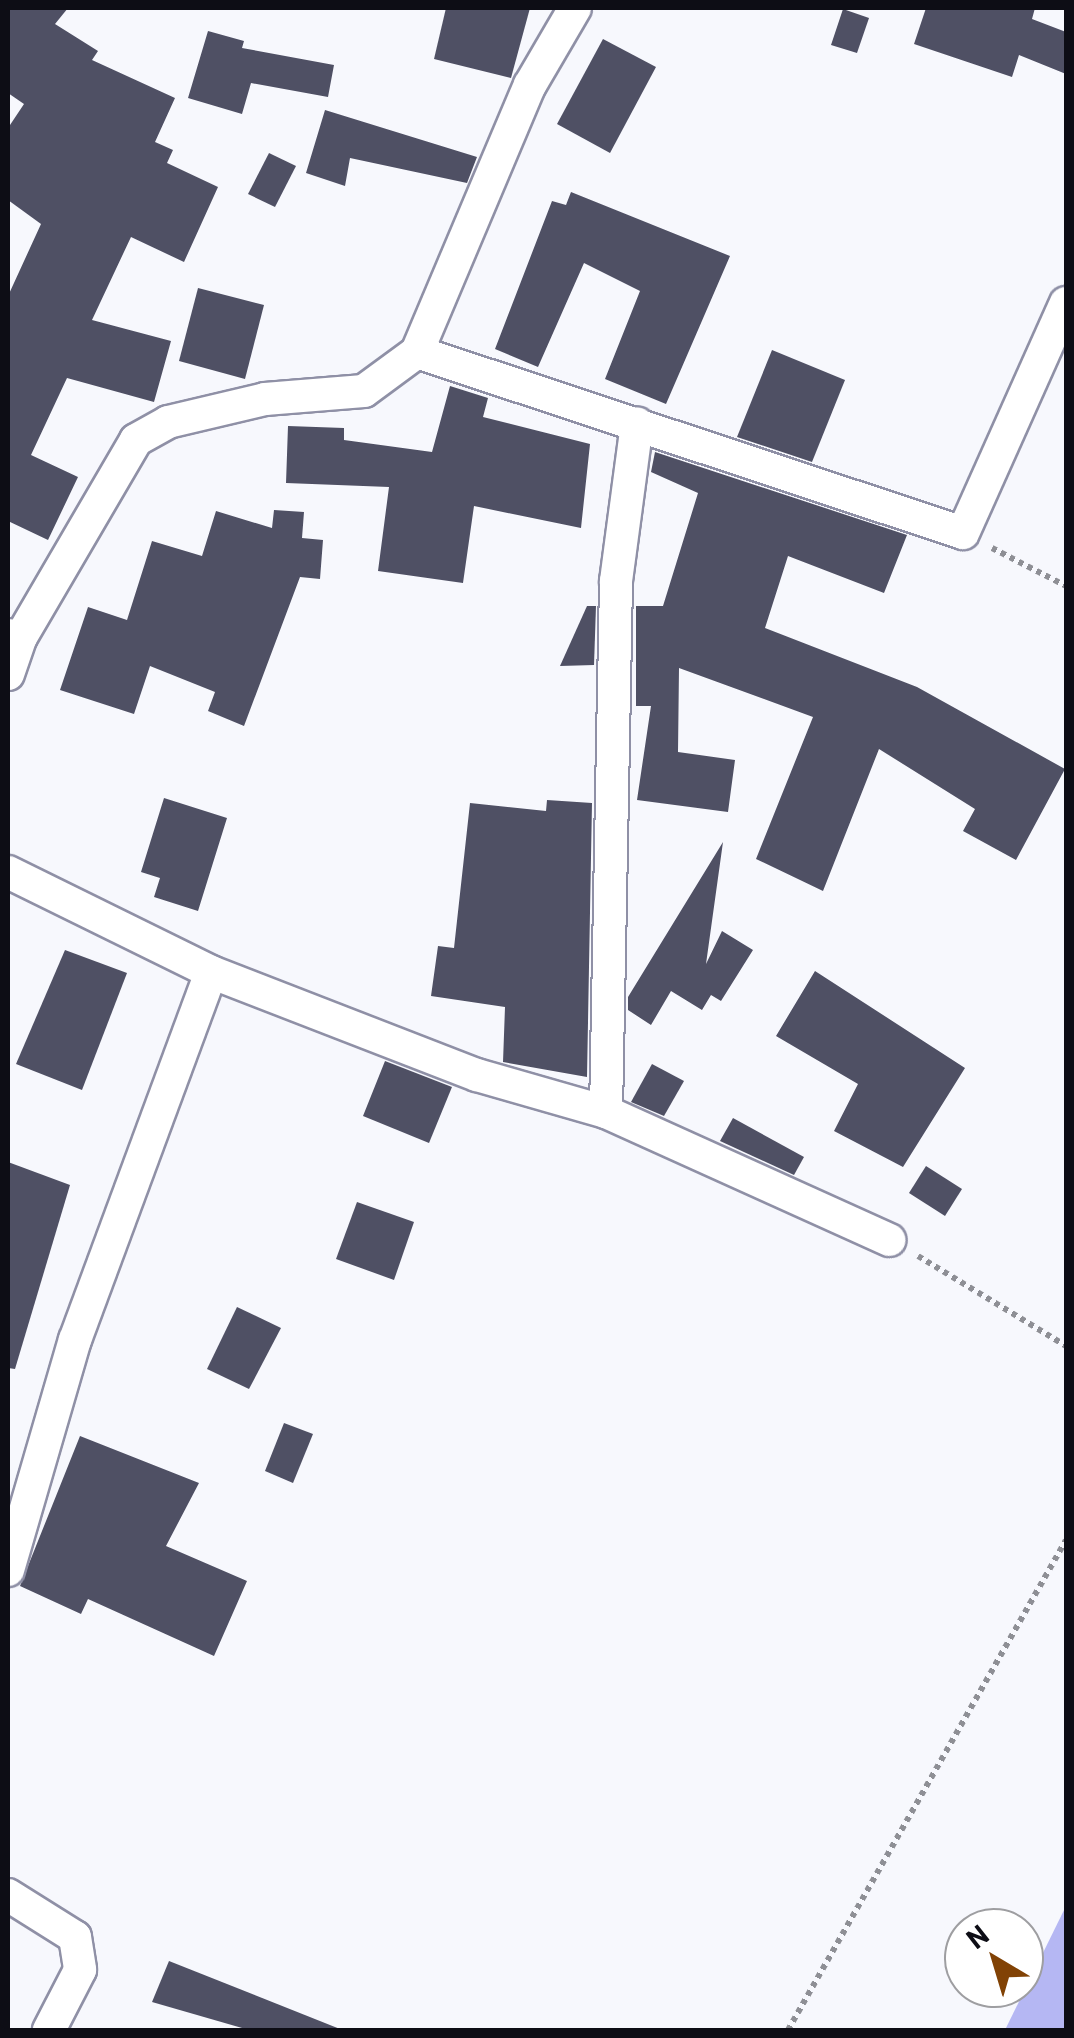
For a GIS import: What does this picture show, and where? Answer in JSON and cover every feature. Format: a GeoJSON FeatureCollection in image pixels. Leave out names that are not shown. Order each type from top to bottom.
{"type":"FeatureCollection","features":[{"type":"Feature","properties":{"kind":"street"},"geometry":{"type":"LineString","coordinates":[[8,674],[14,636],[136,440],[168,422],[265,399],[364,391],[417,352],[530,84],[575,8]]}},
{"type":"Feature","properties":{"kind":"street"},"geometry":{"type":"LineString","coordinates":[[417,352],[962,532],[1066,303]]}},
{"type":"Feature","properties":{"kind":"street"},"geometry":{"type":"LineString","coordinates":[[606,1112],[616,581],[637,423]]}},
{"type":"Feature","properties":{"kind":"street"},"geometry":{"type":"LineString","coordinates":[[8,872],[211,972],[477,1074],[606,1112],[889,1240]]}},
{"type":"Feature","properties":{"kind":"street"},"geometry":{"type":"LineString","coordinates":[[8,1570],[75,1340],[211,972]]}},
{"type":"Feature","properties":{"kind":"street"},"geometry":{"type":"LineString","coordinates":[[8,1895],[74,1937],[80,1970],[49,2030]]}},
{"type":"Feature","properties":{"kind":"path"},"geometry":{"type":"LineString","coordinates":[[962,532],[1066,586]]}},
{"type":"Feature","properties":{"kind":"path"},"geometry":{"type":"LineString","coordinates":[[889,1240],[1066,1346]]}},
{"type":"Feature","properties":{"kind":"path"},"geometry":{"type":"LineString","coordinates":[[788,2030],[1066,1540]]}},
{"type":"Feature","properties":{"kind":"water"},"geometry":{"type":"Polygon","coordinates":[[[1066,1906],[1066,2030],[1005,2030],[1016,2008],[1044,2008],[1044,1951],[1066,1906]]]}},
{"type":"Feature","properties":{"kind":"building"},"geometry":{"type":"Polygon","coordinates":[[[8,8],[68,8],[55,24],[98,51],[92,60],[175,98],[155,142],[173,150],[167,163],[218,187],[184,262],[131,237],[92,320],[171,341],[154,402],[67,378],[31,455],[78,477],[48,540],[8,521],[8,296],[41,224],[8,200],[8,128],[24,104],[8,93],[8,8]]]}},
{"type":"Feature","properties":{"kind":"building"},"geometry":{"type":"Polygon","coordinates":[[[446,8],[530,8],[511,78],[434,59],[446,8]]]}},
{"type":"Feature","properties":{"kind":"building"},"geometry":{"type":"Polygon","coordinates":[[[926,8],[1035,8],[1032,19],[1066,32],[1066,74],[1019,55],[1012,77],[914,44],[926,8]]]}},
{"type":"Feature","properties":{"kind":"building"},"geometry":{"type":"Polygon","coordinates":[[[843,9],[869,18],[857,53],[831,45],[843,9]]]}},
{"type":"Feature","properties":{"kind":"building"},"geometry":{"type":"Polygon","coordinates":[[[208,31],[244,41],[242,48],[334,65],[328,97],[251,83],[242,114],[188,98],[208,31]]]}},
{"type":"Feature","properties":{"kind":"building"},"geometry":{"type":"Polygon","coordinates":[[[603,39],[656,67],[610,153],[557,124],[603,39]]]}},
{"type":"Feature","properties":{"kind":"building"},"geometry":{"type":"Polygon","coordinates":[[[325,110],[477,157],[467,183],[350,158],[345,186],[306,173],[325,110]]]}},
{"type":"Feature","properties":{"kind":"building"},"geometry":{"type":"Polygon","coordinates":[[[269,153],[296,166],[275,207],[248,194],[269,153]]]}},
{"type":"Feature","properties":{"kind":"building"},"geometry":{"type":"Polygon","coordinates":[[[571,192],[730,256],[666,404],[605,379],[640,291],[584,263],[538,367],[495,349],[552,201],[566,205],[571,192]]]}},
{"type":"Feature","properties":{"kind":"building"},"geometry":{"type":"Polygon","coordinates":[[[198,288],[264,305],[245,379],[179,361],[198,288]]]}},
{"type":"Feature","properties":{"kind":"building"},"geometry":{"type":"Polygon","coordinates":[[[772,350],[845,380],[812,462],[737,437],[772,350]]]}},
{"type":"Feature","properties":{"kind":"building"},"geometry":{"type":"Polygon","coordinates":[[[450,386],[488,398],[483,417],[590,444],[581,528],[474,506],[463,583],[378,571],[389,487],[286,483],[288,426],[344,428],[344,440],[432,452],[450,386]]]}},
{"type":"Feature","properties":{"kind":"building"},"geometry":{"type":"Polygon","coordinates":[[[655,452],[907,535],[884,593],[788,556],[765,628],[917,687],[1065,769],[1016,860],[963,831],[975,809],[879,749],[823,891],[756,859],[813,717],[679,668],[678,752],[735,760],[728,812],[637,800],[651,706],[636,706],[636,606],[663,606],[698,493],[651,472],[655,452]]]}},
{"type":"Feature","properties":{"kind":"building"},"geometry":{"type":"Polygon","coordinates":[[[274,510],[304,512],[302,538],[323,540],[320,579],[300,577],[244,726],[208,711],[215,692],[150,666],[134,714],[60,690],[88,607],[127,620],[152,541],[202,556],[216,511],[272,528],[274,510]]]}},
{"type":"Feature","properties":{"kind":"building"},"geometry":{"type":"Polygon","coordinates":[[[587,606],[596,606],[594,665],[560,666],[587,606]]]}},
{"type":"Feature","properties":{"kind":"building"},"geometry":{"type":"Polygon","coordinates":[[[164,798],[227,818],[198,911],[154,897],[160,878],[141,872],[164,798]]]}},
{"type":"Feature","properties":{"kind":"building"},"geometry":{"type":"Polygon","coordinates":[[[547,800],[592,803],[587,1077],[503,1062],[505,1007],[431,996],[438,946],[454,948],[470,803],[546,811],[547,800]]]}},
{"type":"Feature","properties":{"kind":"building"},"geometry":{"type":"Polygon","coordinates":[[[723,842],[706,964],[722,931],[753,950],[721,1001],[711,995],[702,1010],[671,991],[651,1025],[628,1010],[628,997],[723,842]]]}},
{"type":"Feature","properties":{"kind":"building"},"geometry":{"type":"Polygon","coordinates":[[[65,950],[127,973],[82,1090],[16,1064],[65,950]]]}},
{"type":"Feature","properties":{"kind":"building"},"geometry":{"type":"Polygon","coordinates":[[[815,971],[965,1068],[903,1167],[834,1131],[858,1084],[776,1036],[815,971]]]}},
{"type":"Feature","properties":{"kind":"building"},"geometry":{"type":"Polygon","coordinates":[[[385,1061],[452,1087],[429,1143],[363,1116],[385,1061]]]}},
{"type":"Feature","properties":{"kind":"building"},"geometry":{"type":"Polygon","coordinates":[[[652,1064],[684,1081],[664,1116],[631,1102],[652,1064]]]}},
{"type":"Feature","properties":{"kind":"building"},"geometry":{"type":"Polygon","coordinates":[[[733,1118],[804,1157],[794,1175],[720,1141],[733,1118]]]}},
{"type":"Feature","properties":{"kind":"building"},"geometry":{"type":"Polygon","coordinates":[[[8,1162],[70,1185],[15,1369],[8,1368],[8,1162]]]}},
{"type":"Feature","properties":{"kind":"building"},"geometry":{"type":"Polygon","coordinates":[[[926,1166],[962,1189],[945,1216],[909,1193],[926,1166]]]}},
{"type":"Feature","properties":{"kind":"building"},"geometry":{"type":"Polygon","coordinates":[[[357,1202],[414,1222],[394,1280],[336,1259],[357,1202]]]}},
{"type":"Feature","properties":{"kind":"building"},"geometry":{"type":"Polygon","coordinates":[[[237,1307],[281,1328],[249,1389],[207,1369],[237,1307]]]}},
{"type":"Feature","properties":{"kind":"building"},"geometry":{"type":"Polygon","coordinates":[[[284,1423],[313,1434],[293,1483],[265,1471],[284,1423]]]}},
{"type":"Feature","properties":{"kind":"building"},"geometry":{"type":"Polygon","coordinates":[[[80,1436],[199,1483],[166,1546],[247,1581],[214,1656],[88,1599],[81,1614],[20,1586],[80,1436]]]}},
{"type":"Feature","properties":{"kind":"building"},"geometry":{"type":"Polygon","coordinates":[[[169,1961],[340,2030],[249,2030],[152,2002],[169,1961]]]}}]}
